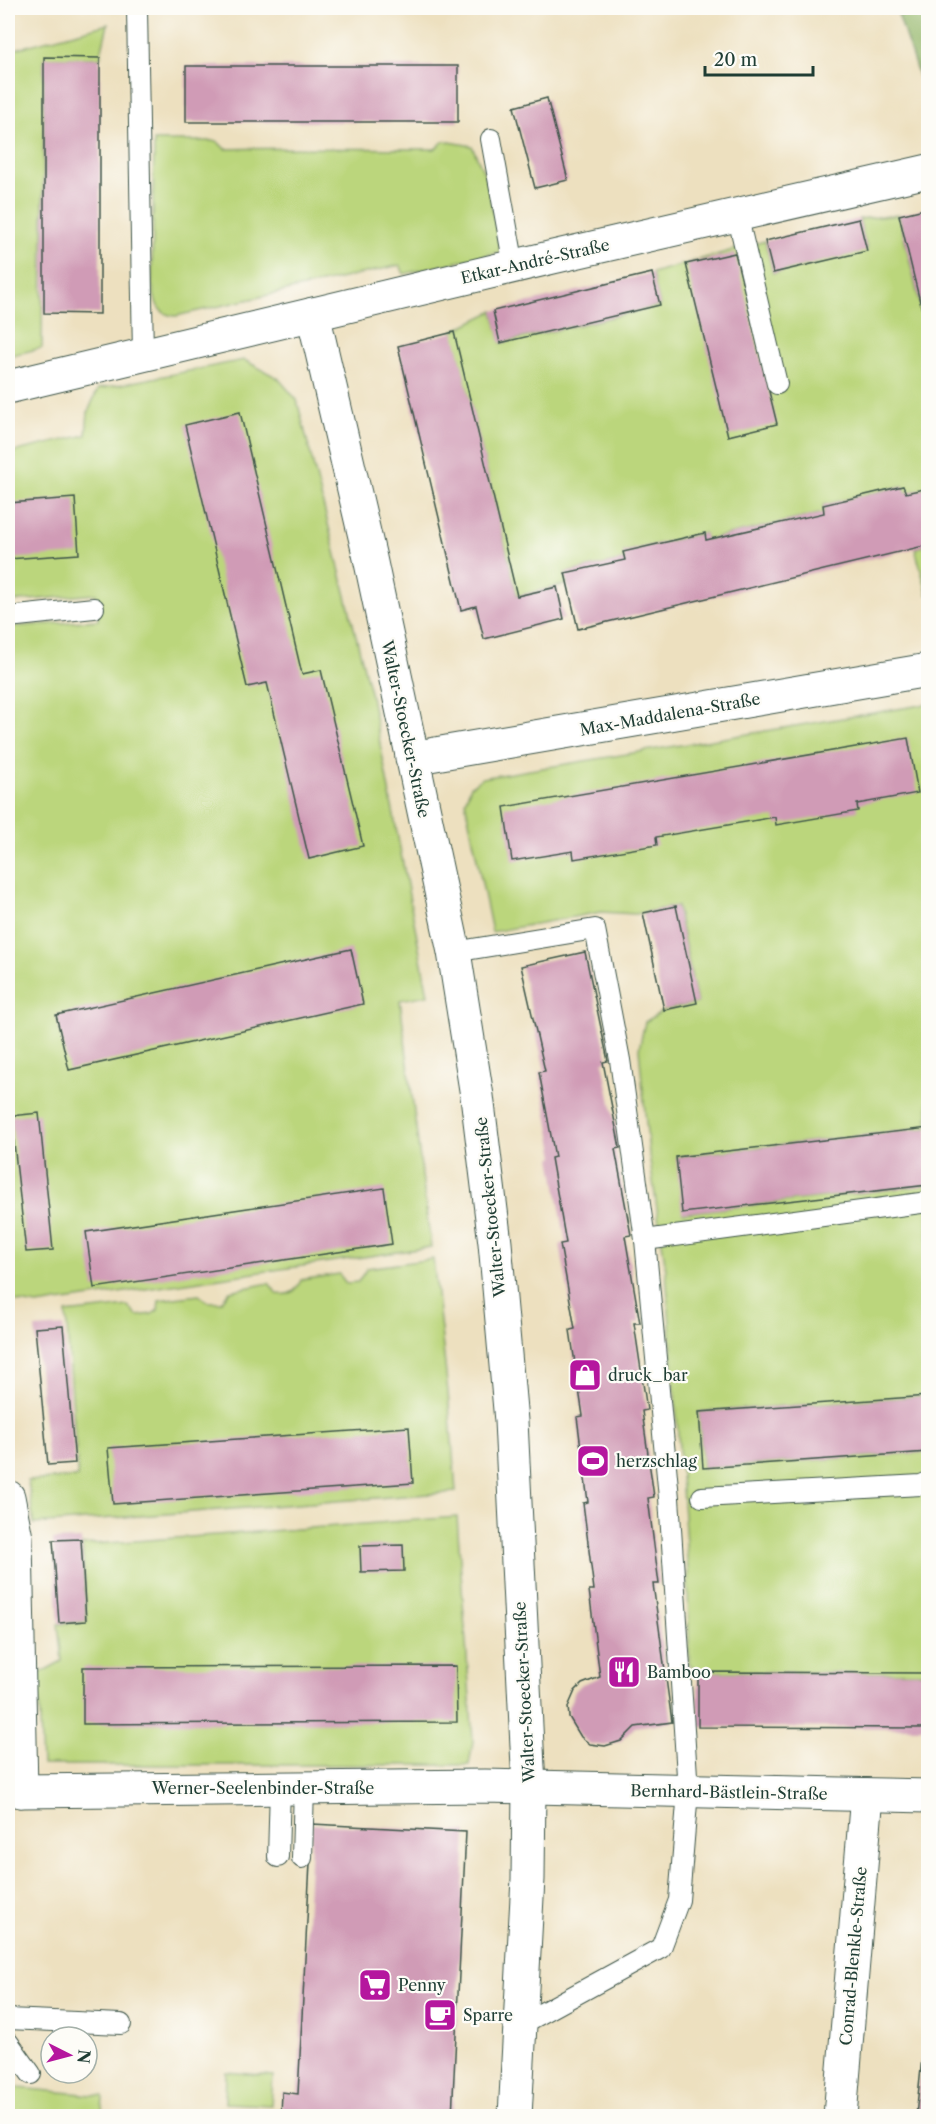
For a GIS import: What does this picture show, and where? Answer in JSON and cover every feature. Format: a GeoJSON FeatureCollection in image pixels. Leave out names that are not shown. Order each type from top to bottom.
{"type":"FeatureCollection","features":[{"type":"Feature","properties":{"kind":"street","name":"Etkar-André-Straße"},"geometry":{"type":"LineString","coordinates":[[8,387],[514,266],[928,171]]}},
{"type":"Feature","properties":{"kind":"street","name":"Walter-Stoecker-Straße"},"geometry":{"type":"LineString","coordinates":[[313,314],[370,558],[454,952],[477,1096],[495,1243],[511,1421],[529,1787],[528,1880],[515,2116]]}},
{"type":"Feature","properties":{"kind":"street","name":"Max-Maddalena-Straße"},"geometry":{"type":"LineString","coordinates":[[412,758],[928,670]]}},
{"type":"Feature","properties":{"kind":"street"},"geometry":{"type":"LineString","coordinates":[[8,1497],[16,1538],[14,1800]]}},
{"type":"Feature","properties":{"kind":"street","name":"Werner-Seelenbinder-Straße"},"geometry":{"type":"LineString","coordinates":[[14,1800],[292,1787],[529,1787]]}},
{"type":"Feature","properties":{"kind":"street","name":"Bernhard-Bästlein-Straße"},"geometry":{"type":"LineString","coordinates":[[529,1787],[928,1796]]}},
{"type":"Feature","properties":{"kind":"street","name":"Conrad-Blenkle-Straße"},"geometry":{"type":"LineString","coordinates":[[840,2116],[867,1795]]}},
{"type":"Feature","properties":{"kind":"lane"},"geometry":{"type":"LineString","coordinates":[[137,8],[143,355]]}},
{"type":"Feature","properties":{"kind":"lane"},"geometry":{"type":"LineString","coordinates":[[491,140],[514,266]]}},
{"type":"Feature","properties":{"kind":"lane"},"geometry":{"type":"LineString","coordinates":[[736,214],[777,384]]}},
{"type":"Feature","properties":{"kind":"lane"},"geometry":{"type":"LineString","coordinates":[[8,617],[94,608]]}},
{"type":"Feature","properties":{"kind":"lane"},"geometry":{"type":"LineString","coordinates":[[454,952],[595,929],[620,1060],[645,1240],[663,1405],[688,1791],[679,1900],[661,1948],[520,2025]]}},
{"type":"Feature","properties":{"kind":"lane"},"geometry":{"type":"LineString","coordinates":[[645,1240],[928,1202]]}},
{"type":"Feature","properties":{"kind":"lane"},"geometry":{"type":"LineString","coordinates":[[702,1497],[921,1485],[928,1482]]}},
{"type":"Feature","properties":{"kind":"lane"},"geometry":{"type":"LineString","coordinates":[[278,1857],[292,1787]]}},
{"type":"Feature","properties":{"kind":"lane"},"geometry":{"type":"LineString","coordinates":[[292,1787],[302,1858]]}},
{"type":"Feature","properties":{"kind":"lane"},"geometry":{"type":"LineString","coordinates":[[8,2019],[121,2024]]}},
{"type":"Feature","properties":{"kind":"lane"},"geometry":{"type":"LineString","coordinates":[[8,2042],[32,2074]]}},
{"type":"Feature","properties":{"kind":"green space"},"geometry":{"type":"Polygon","coordinates":[[[896,8],[928,8],[928,105],[896,8]]]}},
{"type":"Feature","properties":{"kind":"green space"},"geometry":{"type":"Polygon","coordinates":[[[108,24],[100,58],[44,58],[42,348],[8,356],[8,51],[108,24]]]}},
{"type":"Feature","properties":{"kind":"green space"},"geometry":{"type":"Polygon","coordinates":[[[154,141],[217,141],[225,149],[435,149],[444,141],[472,146],[487,180],[500,252],[404,274],[400,265],[176,316],[170,315],[158,306],[152,284],[154,141]]]}},
{"type":"Feature","properties":{"kind":"green space"},"geometry":{"type":"Polygon","coordinates":[[[899,215],[928,339],[928,488],[906,493],[903,486],[823,505],[824,513],[706,540],[704,533],[624,552],[625,560],[565,573],[568,584],[517,596],[453,331],[493,311],[501,343],[660,306],[652,273],[765,241],[773,273],[867,250],[859,219],[899,215]]]}},
{"type":"Feature","properties":{"kind":"green space"},"geometry":{"type":"Polygon","coordinates":[[[244,360],[278,378],[297,400],[371,696],[428,995],[400,1000],[431,1247],[37,1305],[8,1300],[8,627],[98,620],[96,594],[8,602],[8,453],[86,435],[88,412],[98,389],[244,360]]]}},
{"type":"Feature","properties":{"kind":"green space"},"geometry":{"type":"Polygon","coordinates":[[[928,545],[928,596],[915,548],[928,545]]]}},
{"type":"Feature","properties":{"kind":"green space"},"geometry":{"type":"Polygon","coordinates":[[[928,704],[928,1128],[677,1157],[683,1213],[928,1185],[928,1396],[699,1412],[703,1468],[928,1452],[928,1673],[698,1672],[689,1663],[688,1571],[666,1270],[649,1154],[639,1049],[645,1022],[664,1010],[697,1003],[677,906],[636,914],[601,912],[492,932],[465,801],[471,786],[482,778],[928,704]]]}},
{"type":"Feature","properties":{"kind":"green space"},"geometry":{"type":"Polygon","coordinates":[[[433,1259],[448,1392],[456,1492],[34,1524],[28,1481],[78,1477],[66,1313],[128,1306],[137,1316],[152,1314],[158,1310],[159,1300],[199,1295],[208,1302],[221,1302],[230,1291],[269,1283],[277,1294],[289,1294],[297,1288],[301,1280],[339,1274],[346,1283],[358,1282],[367,1268],[433,1259]]]}},
{"type":"Feature","properties":{"kind":"green space"},"geometry":{"type":"Polygon","coordinates":[[[457,1517],[473,1741],[469,1765],[42,1765],[38,1674],[62,1661],[58,1624],[87,1622],[82,1545],[457,1517]]]}},
{"type":"Feature","properties":{"kind":"green space"},"geometry":{"type":"Polygon","coordinates":[[[226,2072],[273,2076],[271,2105],[225,2103],[226,2072]]]}},
{"type":"Feature","properties":{"kind":"green space"},"geometry":{"type":"Polygon","coordinates":[[[8,2087],[103,2096],[102,2116],[8,2116],[8,2087]]]}},
{"type":"Feature","properties":{"kind":"building"},"geometry":{"type":"Polygon","coordinates":[[[44,57],[100,58],[100,314],[44,313],[44,57]]]}},
{"type":"Feature","properties":{"kind":"building"},"geometry":{"type":"Polygon","coordinates":[[[186,66],[458,66],[458,122],[186,122],[186,66]]]}},
{"type":"Feature","properties":{"kind":"building"},"geometry":{"type":"Polygon","coordinates":[[[547,98],[568,180],[535,188],[514,107],[547,98]]]}},
{"type":"Feature","properties":{"kind":"building"},"geometry":{"type":"Polygon","coordinates":[[[928,208],[928,335],[899,215],[928,208]]]}},
{"type":"Feature","properties":{"kind":"building"},"geometry":{"type":"Polygon","coordinates":[[[859,219],[867,251],[773,273],[765,241],[859,219]]]}},
{"type":"Feature","properties":{"kind":"building"},"geometry":{"type":"Polygon","coordinates":[[[735,253],[777,424],[728,436],[686,264],[735,253]]]}},
{"type":"Feature","properties":{"kind":"building"},"geometry":{"type":"Polygon","coordinates":[[[652,273],[660,305],[500,343],[493,311],[652,273]]]}},
{"type":"Feature","properties":{"kind":"building"},"geometry":{"type":"Polygon","coordinates":[[[454,332],[517,596],[557,587],[564,619],[484,639],[476,606],[461,610],[398,346],[454,332]]]}},
{"type":"Feature","properties":{"kind":"building"},"geometry":{"type":"Polygon","coordinates":[[[240,412],[302,674],[321,670],[363,846],[309,859],[267,683],[247,687],[185,425],[240,412]]]}},
{"type":"Feature","properties":{"kind":"building"},"geometry":{"type":"Polygon","coordinates":[[[903,486],[906,493],[928,488],[928,545],[578,629],[565,573],[625,560],[623,552],[705,533],[706,540],[824,513],[823,505],[903,486]]]}},
{"type":"Feature","properties":{"kind":"building"},"geometry":{"type":"Polygon","coordinates":[[[75,498],[79,554],[8,559],[8,503],[75,498]]]}},
{"type":"Feature","properties":{"kind":"building"},"geometry":{"type":"Polygon","coordinates":[[[908,738],[918,793],[857,804],[858,811],[776,825],[775,817],[656,837],[657,845],[574,859],[573,851],[512,861],[504,807],[908,738]]]}},
{"type":"Feature","properties":{"kind":"building"},"geometry":{"type":"Polygon","coordinates":[[[676,906],[697,1003],[664,1010],[643,913],[676,906]]]}},
{"type":"Feature","properties":{"kind":"building"},"geometry":{"type":"Polygon","coordinates":[[[351,949],[363,1004],[69,1070],[56,1015],[351,949]]]}},
{"type":"Feature","properties":{"kind":"building"},"geometry":{"type":"Polygon","coordinates":[[[585,952],[608,1061],[603,1062],[620,1148],[615,1149],[631,1235],[625,1236],[640,1323],[634,1323],[647,1410],[642,1411],[654,1497],[648,1498],[659,1584],[653,1584],[672,1722],[635,1727],[621,1741],[605,1746],[590,1744],[581,1737],[569,1717],[568,1707],[575,1691],[582,1684],[600,1677],[589,1590],[594,1590],[583,1503],[588,1502],[577,1417],[583,1416],[570,1330],[575,1329],[560,1244],[566,1243],[551,1158],[555,1157],[539,1072],[545,1071],[521,966],[585,952]]]}},
{"type":"Feature","properties":{"kind":"building"},"geometry":{"type":"Polygon","coordinates":[[[39,1113],[53,1250],[26,1252],[11,1116],[39,1113]]]}},
{"type":"Feature","properties":{"kind":"building"},"geometry":{"type":"Polygon","coordinates":[[[928,1128],[928,1185],[682,1213],[676,1157],[928,1128]]]}},
{"type":"Feature","properties":{"kind":"building"},"geometry":{"type":"Polygon","coordinates":[[[384,1188],[392,1244],[94,1288],[86,1232],[384,1188]]]}},
{"type":"Feature","properties":{"kind":"building"},"geometry":{"type":"Polygon","coordinates":[[[63,1326],[75,1463],[48,1465],[35,1328],[63,1326]]]}},
{"type":"Feature","properties":{"kind":"building"},"geometry":{"type":"Polygon","coordinates":[[[928,1396],[928,1452],[703,1468],[699,1412],[928,1396]]]}},
{"type":"Feature","properties":{"kind":"building"},"geometry":{"type":"Polygon","coordinates":[[[409,1427],[413,1483],[113,1504],[108,1448],[409,1427]]]}},
{"type":"Feature","properties":{"kind":"building"},"geometry":{"type":"Polygon","coordinates":[[[81,1539],[86,1621],[59,1623],[53,1540],[81,1539]]]}},
{"type":"Feature","properties":{"kind":"building"},"geometry":{"type":"Polygon","coordinates":[[[403,1545],[404,1571],[361,1572],[360,1546],[403,1545]]]}},
{"type":"Feature","properties":{"kind":"building"},"geometry":{"type":"Polygon","coordinates":[[[456,1666],[457,1722],[83,1724],[83,1667],[456,1666]]]}},
{"type":"Feature","properties":{"kind":"building"},"geometry":{"type":"Polygon","coordinates":[[[698,1672],[928,1673],[928,1728],[698,1727],[698,1672]]]}},
{"type":"Feature","properties":{"kind":"building"},"geometry":{"type":"Polygon","coordinates":[[[312,1824],[466,1832],[452,2116],[281,2116],[282,2092],[298,2094],[312,1824]]]}},
{"type":"Feature","properties":{"kind":"building"},"geometry":{"type":"Polygon","coordinates":[[[927,2009],[928,2116],[916,2116],[927,2009]]]}},
{"type":"Feature","properties":{"kind":"place","name":"druck_bar"},"geometry":{"type":"Point","coordinates":[585,1375]}},
{"type":"Feature","properties":{"kind":"place","name":"herzschlag"},"geometry":{"type":"Point","coordinates":[593,1461]}},
{"type":"Feature","properties":{"kind":"place","name":"Bamboo"},"geometry":{"type":"Point","coordinates":[624,1672]}},
{"type":"Feature","properties":{"kind":"place","name":"Penny"},"geometry":{"type":"Point","coordinates":[375,1985]}},
{"type":"Feature","properties":{"kind":"place","name":"Sparre"},"geometry":{"type":"Point","coordinates":[440,2015]}}]}
